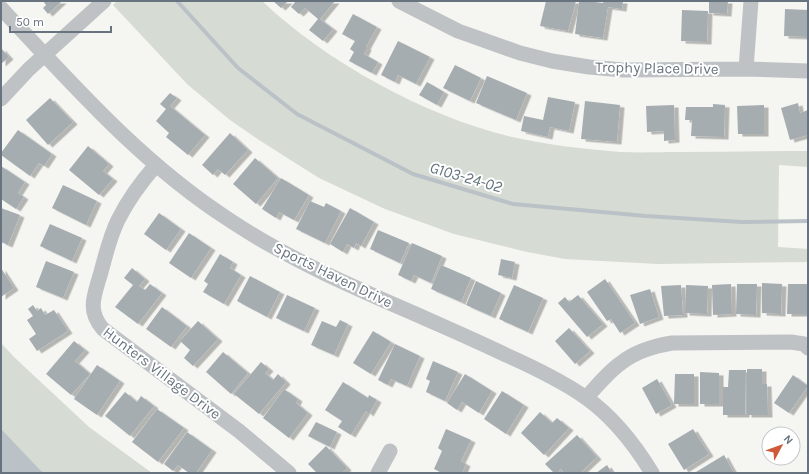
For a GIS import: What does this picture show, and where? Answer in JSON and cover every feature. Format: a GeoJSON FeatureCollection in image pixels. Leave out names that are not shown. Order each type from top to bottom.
{"type":"FeatureCollection","features":[{"type":"Feature","properties":{"kind":"street"},"geometry":{"type":"LineString","coordinates":[[1,99],[29,69],[104,1]]}},
{"type":"Feature","properties":{"kind":"street","name":"Trophy Place Drive"},"geometry":{"type":"LineString","coordinates":[[399,1],[458,31],[520,53],[589,67],[624,70],[746,69],[808,71]]}},
{"type":"Feature","properties":{"kind":"street"},"geometry":{"type":"LineString","coordinates":[[746,69],[751,1]]}},
{"type":"Feature","properties":{"kind":"street","name":"Sports Haven Drive"},"geometry":{"type":"LineString","coordinates":[[1,8],[92,106],[188,192],[231,222],[306,265],[471,338],[539,370],[586,398],[617,426],[636,449],[652,473]]}},
{"type":"Feature","properties":{"kind":"street","name":"Hunters Village Drive"},"geometry":{"type":"LineString","coordinates":[[156,164],[142,181],[118,221],[109,245],[94,296],[93,310],[96,321],[103,329],[239,431],[289,473]]}},
{"type":"Feature","properties":{"kind":"street"},"geometry":{"type":"LineString","coordinates":[[586,398],[621,363],[636,354],[654,347],[672,343],[791,342],[804,344],[808,348]]}},
{"type":"Feature","properties":{"kind":"street"},"geometry":{"type":"LineString","coordinates":[[378,473],[390,451]]}},
{"type":"Feature","properties":{"kind":"shaded area"},"geometry":{"type":"Polygon","coordinates":[[[117,1],[262,1],[288,24],[316,45],[347,66],[379,84],[446,116],[479,128],[512,137],[593,150],[620,152],[808,151],[808,167],[779,165],[778,247],[808,249],[808,262],[658,264],[565,259],[527,252],[454,234],[385,209],[319,178],[230,120],[187,84],[113,5],[117,1]]]}},
{"type":"Feature","properties":{"kind":"shaded area"},"geometry":{"type":"Polygon","coordinates":[[[1,343],[89,427],[152,473],[1,473],[1,343]]]}},
{"type":"Feature","properties":{"kind":"shaded area"},"geometry":{"type":"Polygon","coordinates":[[[1,429],[41,471],[45,473],[1,473],[1,429]]]}},
{"type":"Feature","properties":{"kind":"building"},"geometry":{"type":"Polygon","coordinates":[[[43,1],[62,1],[48,14],[43,8],[46,5],[43,1]]]}},
{"type":"Feature","properties":{"kind":"building"},"geometry":{"type":"Polygon","coordinates":[[[273,1],[288,1],[281,8],[273,1]]]}},
{"type":"Feature","properties":{"kind":"building"},"geometry":{"type":"Polygon","coordinates":[[[296,1],[335,1],[320,19],[333,29],[323,41],[309,30],[318,19],[305,8],[299,14],[291,7],[296,1]]]}},
{"type":"Feature","properties":{"kind":"building"},"geometry":{"type":"Polygon","coordinates":[[[546,1],[576,1],[568,31],[540,26],[546,1]]]}},
{"type":"Feature","properties":{"kind":"building"},"geometry":{"type":"Polygon","coordinates":[[[579,1],[595,1],[603,3],[604,1],[623,1],[622,9],[608,7],[603,38],[575,34],[579,1]]]}},
{"type":"Feature","properties":{"kind":"building"},"geometry":{"type":"Polygon","coordinates":[[[709,1],[728,1],[727,14],[709,13],[709,1]]]}},
{"type":"Feature","properties":{"kind":"building"},"geometry":{"type":"Polygon","coordinates":[[[785,9],[808,10],[808,37],[784,36],[785,9]]]}},
{"type":"Feature","properties":{"kind":"building"},"geometry":{"type":"Polygon","coordinates":[[[682,10],[708,11],[707,42],[681,41],[682,10]]]}},
{"type":"Feature","properties":{"kind":"building"},"geometry":{"type":"Polygon","coordinates":[[[353,14],[377,27],[366,47],[367,48],[364,54],[378,62],[372,73],[349,61],[354,52],[350,49],[355,41],[342,34],[353,14]]]}},
{"type":"Feature","properties":{"kind":"building"},"geometry":{"type":"Polygon","coordinates":[[[398,41],[430,57],[416,84],[398,75],[395,82],[381,75],[398,41]]]}},
{"type":"Feature","properties":{"kind":"building"},"geometry":{"type":"Polygon","coordinates":[[[1,48],[9,57],[1,64],[1,48]]]}},
{"type":"Feature","properties":{"kind":"building"},"geometry":{"type":"Polygon","coordinates":[[[455,65],[481,78],[470,101],[443,88],[455,65]]]}},
{"type":"Feature","properties":{"kind":"building"},"geometry":{"type":"Polygon","coordinates":[[[487,76],[527,93],[516,120],[476,103],[487,76]]]}},
{"type":"Feature","properties":{"kind":"building"},"geometry":{"type":"Polygon","coordinates":[[[427,82],[444,92],[437,105],[419,95],[427,82]]]}},
{"type":"Feature","properties":{"kind":"building"},"geometry":{"type":"Polygon","coordinates":[[[170,93],[177,98],[170,106],[205,135],[188,155],[166,137],[169,133],[156,121],[166,109],[160,104],[170,93]]]}},
{"type":"Feature","properties":{"kind":"building"},"geometry":{"type":"Polygon","coordinates":[[[548,97],[575,102],[569,131],[550,127],[548,137],[521,131],[524,116],[543,120],[548,97]]]}},
{"type":"Feature","properties":{"kind":"building"},"geometry":{"type":"Polygon","coordinates":[[[50,98],[73,122],[48,145],[26,120],[50,98]]]}},
{"type":"Feature","properties":{"kind":"building"},"geometry":{"type":"Polygon","coordinates":[[[585,101],[620,105],[617,142],[581,139],[585,101]]]}},
{"type":"Feature","properties":{"kind":"building"},"geometry":{"type":"Polygon","coordinates":[[[798,103],[800,113],[808,110],[808,135],[790,140],[781,108],[798,103]]]}},
{"type":"Feature","properties":{"kind":"building"},"geometry":{"type":"Polygon","coordinates":[[[713,104],[725,105],[724,137],[691,136],[692,120],[685,120],[686,107],[713,107],[713,104]]]}},
{"type":"Feature","properties":{"kind":"building"},"geometry":{"type":"Polygon","coordinates":[[[674,105],[675,140],[664,141],[664,131],[647,132],[646,106],[674,105]]]}},
{"type":"Feature","properties":{"kind":"building"},"geometry":{"type":"Polygon","coordinates":[[[764,105],[764,134],[738,134],[737,106],[764,105]]]}},
{"type":"Feature","properties":{"kind":"building"},"geometry":{"type":"Polygon","coordinates":[[[18,130],[52,154],[44,166],[39,163],[30,176],[1,155],[18,130]]]}},
{"type":"Feature","properties":{"kind":"building"},"geometry":{"type":"Polygon","coordinates":[[[230,133],[248,150],[225,175],[218,169],[213,175],[202,165],[230,133]]]}},
{"type":"Feature","properties":{"kind":"building"},"geometry":{"type":"Polygon","coordinates":[[[88,146],[109,164],[103,171],[113,179],[99,195],[69,170],[88,146]]]}},
{"type":"Feature","properties":{"kind":"building"},"geometry":{"type":"Polygon","coordinates":[[[255,158],[278,178],[256,204],[233,184],[255,158]]]}},
{"type":"Feature","properties":{"kind":"building"},"geometry":{"type":"Polygon","coordinates":[[[1,166],[25,182],[18,193],[24,197],[16,209],[1,199],[1,166]]]}},
{"type":"Feature","properties":{"kind":"building"},"geometry":{"type":"Polygon","coordinates":[[[281,178],[309,195],[294,220],[279,212],[276,218],[262,209],[281,178]]]}},
{"type":"Feature","properties":{"kind":"building"},"geometry":{"type":"Polygon","coordinates":[[[63,185],[97,201],[86,225],[52,208],[63,185]]]}},
{"type":"Feature","properties":{"kind":"building"},"geometry":{"type":"Polygon","coordinates":[[[310,201],[324,207],[326,203],[341,211],[325,243],[296,229],[310,201]]]}},
{"type":"Feature","properties":{"kind":"building"},"geometry":{"type":"Polygon","coordinates":[[[1,208],[20,215],[8,245],[1,242],[1,208]]]}},
{"type":"Feature","properties":{"kind":"building"},"geometry":{"type":"Polygon","coordinates":[[[350,208],[374,222],[361,246],[356,243],[354,248],[347,244],[343,252],[330,244],[350,208]]]}},
{"type":"Feature","properties":{"kind":"building"},"geometry":{"type":"Polygon","coordinates":[[[159,213],[181,229],[166,250],[144,234],[159,213]]]}},
{"type":"Feature","properties":{"kind":"building"},"geometry":{"type":"Polygon","coordinates":[[[50,224],[82,238],[72,261],[40,246],[50,224]]]}},
{"type":"Feature","properties":{"kind":"building"},"geometry":{"type":"Polygon","coordinates":[[[378,230],[409,243],[400,263],[370,249],[378,230]]]}},
{"type":"Feature","properties":{"kind":"building"},"geometry":{"type":"Polygon","coordinates":[[[189,233],[211,248],[191,278],[169,263],[189,233]]]}},
{"type":"Feature","properties":{"kind":"building"},"geometry":{"type":"Polygon","coordinates":[[[412,243],[442,256],[431,283],[414,275],[411,281],[398,275],[412,243]]]}},
{"type":"Feature","properties":{"kind":"building"},"geometry":{"type":"Polygon","coordinates":[[[220,254],[233,262],[230,268],[241,275],[224,304],[203,292],[208,284],[204,281],[220,254]]]}},
{"type":"Feature","properties":{"kind":"building"},"geometry":{"type":"Polygon","coordinates":[[[501,259],[515,262],[512,278],[498,275],[501,259]]]}},
{"type":"Feature","properties":{"kind":"building"},"geometry":{"type":"Polygon","coordinates":[[[46,261],[74,272],[63,298],[36,287],[46,261]]]}},
{"type":"Feature","properties":{"kind":"building"},"geometry":{"type":"Polygon","coordinates":[[[441,265],[471,278],[461,302],[431,289],[441,265]]]}},
{"type":"Feature","properties":{"kind":"building"},"geometry":{"type":"Polygon","coordinates":[[[1,268],[14,288],[1,297],[1,268]]]}},
{"type":"Feature","properties":{"kind":"building"},"geometry":{"type":"Polygon","coordinates":[[[132,268],[145,279],[139,286],[145,290],[150,284],[162,293],[138,324],[115,307],[133,285],[124,278],[132,268]]]}},
{"type":"Feature","properties":{"kind":"building"},"geometry":{"type":"Polygon","coordinates":[[[250,276],[280,292],[267,317],[237,301],[250,276]]]}},
{"type":"Feature","properties":{"kind":"building"},"geometry":{"type":"Polygon","coordinates":[[[605,279],[635,323],[620,333],[611,319],[607,321],[587,292],[605,279]]]}},
{"type":"Feature","properties":{"kind":"building"},"geometry":{"type":"Polygon","coordinates":[[[476,281],[501,293],[491,316],[466,305],[476,281]]]}},
{"type":"Feature","properties":{"kind":"building"},"geometry":{"type":"Polygon","coordinates":[[[762,283],[782,284],[781,314],[762,313],[762,283]]]}},
{"type":"Feature","properties":{"kind":"building"},"geometry":{"type":"Polygon","coordinates":[[[731,284],[732,314],[713,315],[712,285],[731,284]]]}},
{"type":"Feature","properties":{"kind":"building"},"geometry":{"type":"Polygon","coordinates":[[[737,284],[757,284],[756,315],[736,314],[737,284]]]}},
{"type":"Feature","properties":{"kind":"building"},"geometry":{"type":"Polygon","coordinates":[[[788,284],[808,284],[807,314],[787,314],[788,284]]]}},
{"type":"Feature","properties":{"kind":"building"},"geometry":{"type":"Polygon","coordinates":[[[514,285],[543,298],[528,332],[499,319],[514,285]]]}},
{"type":"Feature","properties":{"kind":"building"},"geometry":{"type":"Polygon","coordinates":[[[681,285],[683,315],[664,316],[661,286],[681,285]]]}},
{"type":"Feature","properties":{"kind":"building"},"geometry":{"type":"Polygon","coordinates":[[[686,285],[708,286],[707,314],[685,313],[686,285]]]}},
{"type":"Feature","properties":{"kind":"building"},"geometry":{"type":"Polygon","coordinates":[[[650,289],[659,317],[640,324],[630,295],[650,289]]]}},
{"type":"Feature","properties":{"kind":"building"},"geometry":{"type":"Polygon","coordinates":[[[287,295],[315,308],[304,331],[276,318],[287,295]]]}},
{"type":"Feature","properties":{"kind":"building"},"geometry":{"type":"Polygon","coordinates":[[[578,295],[603,324],[587,337],[558,303],[565,297],[569,302],[578,295]]]}},
{"type":"Feature","properties":{"kind":"building"},"geometry":{"type":"Polygon","coordinates":[[[33,305],[37,311],[41,308],[45,315],[54,310],[68,331],[37,351],[29,339],[36,334],[27,320],[33,316],[28,309],[33,305]]]}},
{"type":"Feature","properties":{"kind":"building"},"geometry":{"type":"Polygon","coordinates":[[[162,307],[187,326],[171,347],[146,329],[162,307]]]}},
{"type":"Feature","properties":{"kind":"building"},"geometry":{"type":"Polygon","coordinates":[[[340,320],[348,324],[334,355],[311,345],[322,321],[336,327],[340,320]]]}},
{"type":"Feature","properties":{"kind":"building"},"geometry":{"type":"Polygon","coordinates":[[[198,321],[218,339],[193,366],[184,358],[190,350],[180,341],[198,321]]]}},
{"type":"Feature","properties":{"kind":"building"},"geometry":{"type":"Polygon","coordinates":[[[569,328],[590,351],[575,364],[555,341],[569,328]]]}},
{"type":"Feature","properties":{"kind":"building"},"geometry":{"type":"Polygon","coordinates":[[[373,331],[391,342],[371,374],[353,363],[373,331]]]}},
{"type":"Feature","properties":{"kind":"building"},"geometry":{"type":"Polygon","coordinates":[[[74,341],[85,350],[75,361],[90,374],[71,395],[46,374],[74,341]]]}},
{"type":"Feature","properties":{"kind":"building"},"geometry":{"type":"Polygon","coordinates":[[[395,344],[420,356],[407,386],[391,379],[388,385],[378,380],[395,344]]]}},
{"type":"Feature","properties":{"kind":"building"},"geometry":{"type":"Polygon","coordinates":[[[223,352],[248,373],[231,394],[206,372],[223,352]]]}},
{"type":"Feature","properties":{"kind":"building"},"geometry":{"type":"Polygon","coordinates":[[[433,361],[458,372],[445,401],[426,392],[430,381],[426,379],[433,361]]]}},
{"type":"Feature","properties":{"kind":"building"},"geometry":{"type":"Polygon","coordinates":[[[261,362],[269,369],[265,373],[273,380],[278,374],[286,382],[259,414],[234,394],[261,362]]]}},
{"type":"Feature","properties":{"kind":"building"},"geometry":{"type":"Polygon","coordinates":[[[97,365],[120,381],[97,415],[74,399],[97,365]]]}},
{"type":"Feature","properties":{"kind":"building"},"geometry":{"type":"Polygon","coordinates":[[[747,369],[762,369],[762,384],[767,384],[768,415],[747,415],[747,369]]]}},
{"type":"Feature","properties":{"kind":"building"},"geometry":{"type":"Polygon","coordinates":[[[729,370],[746,370],[745,415],[723,415],[723,387],[728,387],[729,370]]]}},
{"type":"Feature","properties":{"kind":"building"},"geometry":{"type":"Polygon","coordinates":[[[700,372],[719,373],[719,404],[700,404],[700,372]]]}},
{"type":"Feature","properties":{"kind":"building"},"geometry":{"type":"Polygon","coordinates":[[[465,374],[492,391],[479,413],[462,402],[457,410],[447,403],[465,374]]]}},
{"type":"Feature","properties":{"kind":"building"},"geometry":{"type":"Polygon","coordinates":[[[675,374],[694,374],[694,404],[674,404],[675,374]]]}},
{"type":"Feature","properties":{"kind":"building"},"geometry":{"type":"Polygon","coordinates":[[[793,375],[808,386],[789,413],[774,403],[793,375]]]}},
{"type":"Feature","properties":{"kind":"building"},"geometry":{"type":"Polygon","coordinates":[[[657,379],[672,405],[656,414],[642,388],[657,379]]]}},
{"type":"Feature","properties":{"kind":"building"},"geometry":{"type":"Polygon","coordinates":[[[343,382],[368,398],[369,395],[377,400],[369,414],[366,411],[351,435],[338,427],[342,421],[325,410],[343,382]]]}},
{"type":"Feature","properties":{"kind":"building"},"geometry":{"type":"Polygon","coordinates":[[[284,389],[298,399],[296,403],[308,413],[289,438],[263,418],[284,389]]]}},
{"type":"Feature","properties":{"kind":"building"},"geometry":{"type":"Polygon","coordinates":[[[502,391],[524,405],[506,434],[484,419],[502,391]]]}},
{"type":"Feature","properties":{"kind":"building"},"geometry":{"type":"Polygon","coordinates":[[[125,392],[137,402],[141,396],[154,406],[130,436],[105,416],[125,392]]]}},
{"type":"Feature","properties":{"kind":"building"},"geometry":{"type":"Polygon","coordinates":[[[157,409],[184,428],[158,462],[132,442],[157,409]]]}},
{"type":"Feature","properties":{"kind":"building"},"geometry":{"type":"Polygon","coordinates":[[[540,412],[552,423],[557,418],[569,428],[544,455],[521,433],[540,412]]]}},
{"type":"Feature","properties":{"kind":"building"},"geometry":{"type":"Polygon","coordinates":[[[316,422],[337,432],[330,447],[308,436],[316,422]]]}},
{"type":"Feature","properties":{"kind":"building"},"geometry":{"type":"Polygon","coordinates":[[[446,429],[471,440],[461,461],[466,464],[462,473],[442,473],[434,469],[442,451],[438,448],[446,429]]]}},
{"type":"Feature","properties":{"kind":"building"},"geometry":{"type":"Polygon","coordinates":[[[693,429],[709,454],[684,470],[668,444],[693,429]]]}},
{"type":"Feature","properties":{"kind":"building"},"geometry":{"type":"Polygon","coordinates":[[[187,432],[212,450],[196,473],[189,473],[178,465],[173,471],[164,464],[187,432]]]}},
{"type":"Feature","properties":{"kind":"building"},"geometry":{"type":"Polygon","coordinates":[[[577,435],[597,457],[580,473],[564,473],[561,469],[557,473],[554,473],[545,464],[577,435]]]}},
{"type":"Feature","properties":{"kind":"building"},"geometry":{"type":"Polygon","coordinates":[[[326,446],[347,468],[342,473],[317,473],[308,464],[326,446]]]}},
{"type":"Feature","properties":{"kind":"building"},"geometry":{"type":"Polygon","coordinates":[[[724,455],[734,473],[696,473],[696,472],[724,455]]]}},
{"type":"Feature","properties":{"kind":"building"},"geometry":{"type":"Polygon","coordinates":[[[607,465],[612,473],[596,473],[607,465]]]}},
{"type":"Feature","properties":{"kind":"waterway","name":"G103-24-02"},"geometry":{"type":"LineString","coordinates":[[177,1],[238,68],[297,114],[413,174],[513,204],[646,216],[742,222],[808,221]]}}]}
